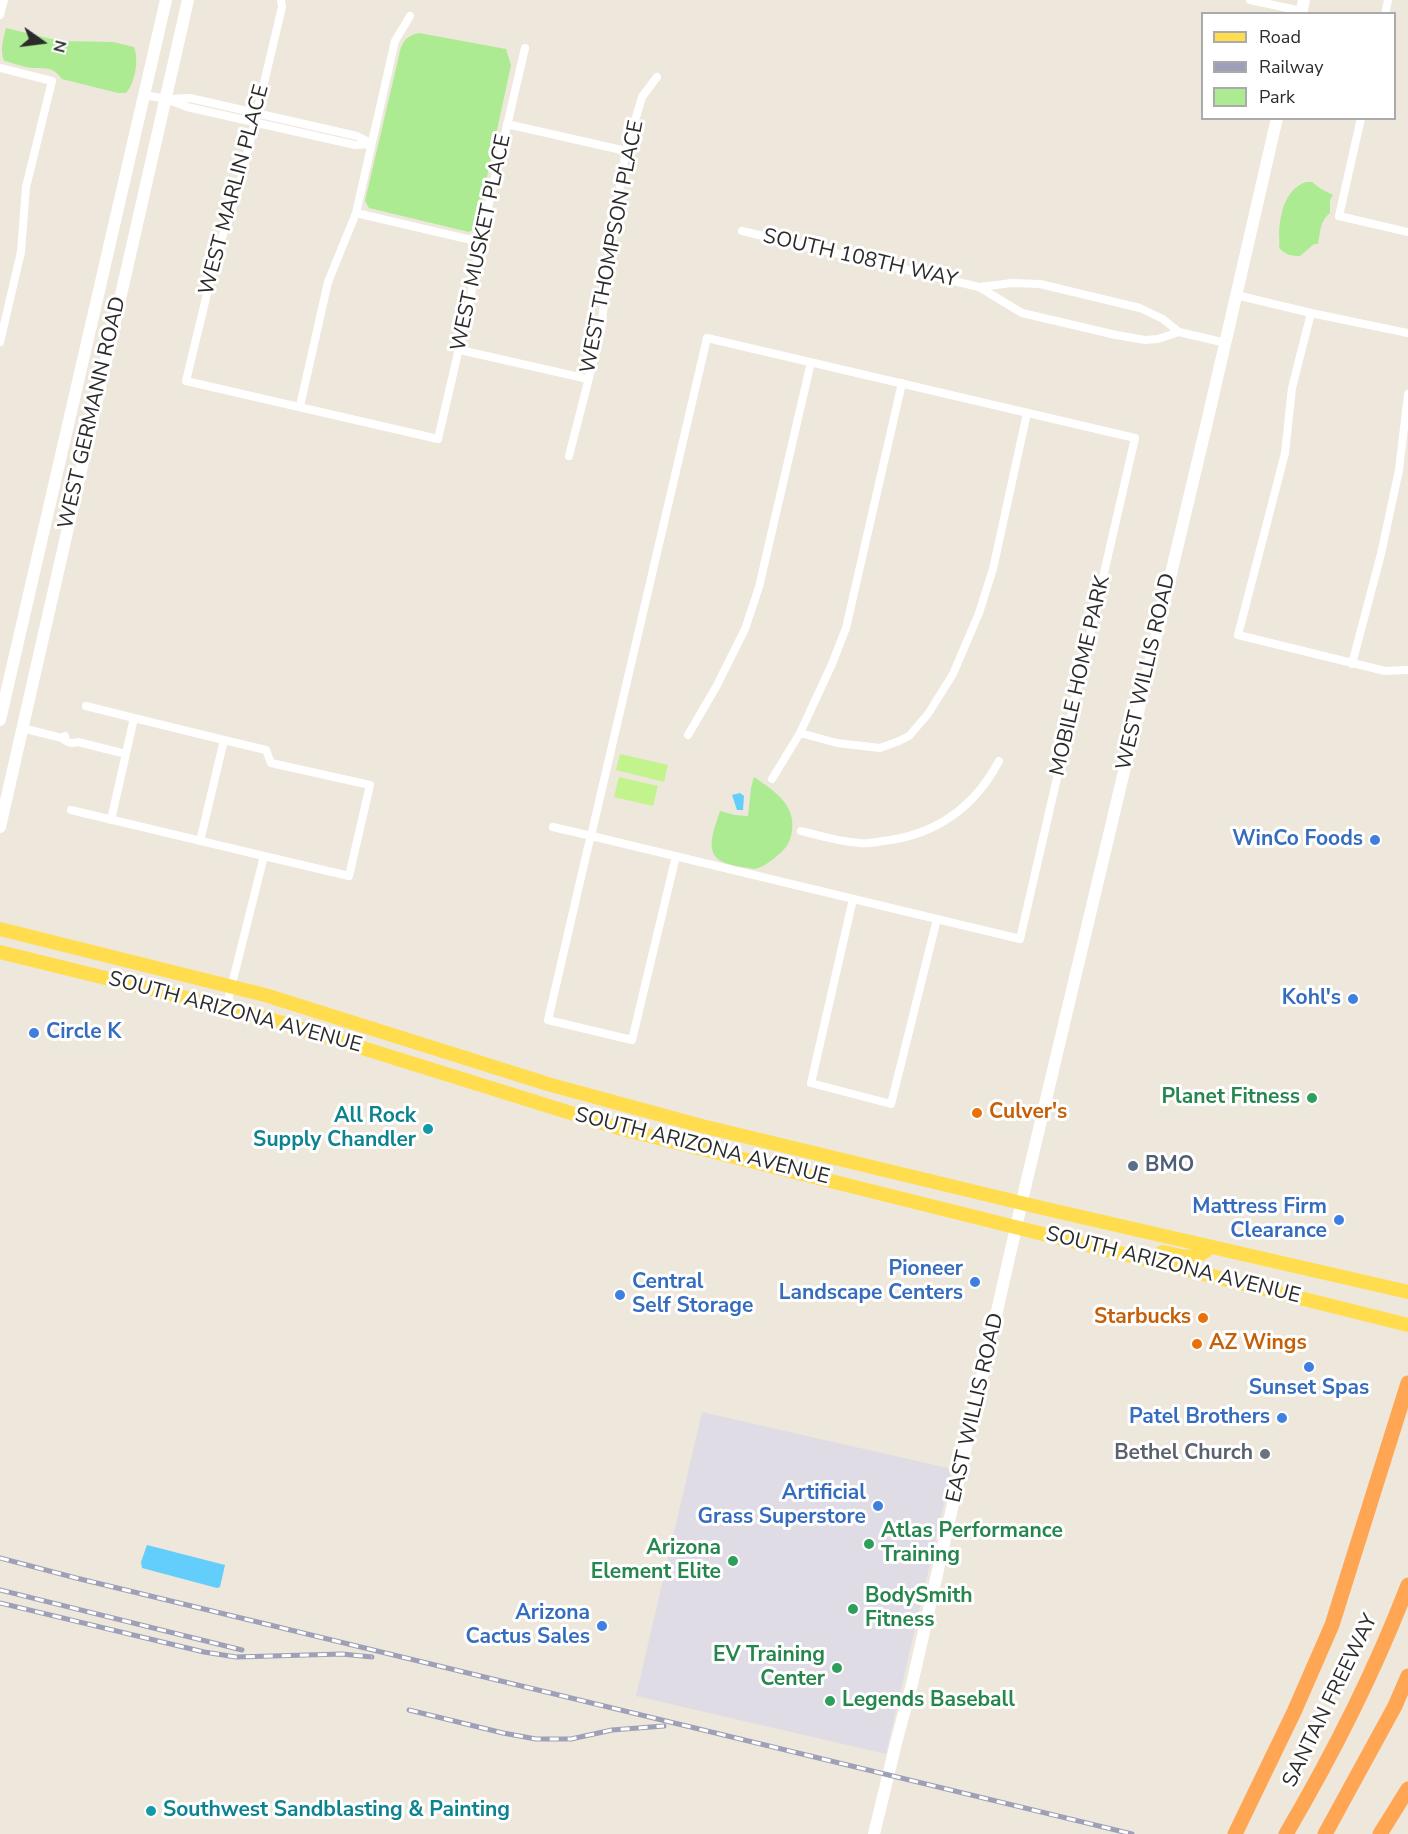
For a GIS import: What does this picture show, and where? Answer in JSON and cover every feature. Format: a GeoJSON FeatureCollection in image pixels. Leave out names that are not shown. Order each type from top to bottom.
{"type":"FeatureCollection","features":[{"type":"Feature","properties":{"kind":"highway"},"geometry":{"type":"LineString","coordinates":[[1235,1834],[1294,1712],[1332,1625],[1408,1383]]}},
{"type":"Feature","properties":{"kind":"highway","name":"SANTAN FREEWAY"},"geometry":{"type":"LineString","coordinates":[[1286,1834],[1354,1708],[1390,1631],[1408,1585]]}},
{"type":"Feature","properties":{"kind":"highway"},"geometry":{"type":"LineString","coordinates":[[1328,1829],[1395,1706],[1408,1676]]}},
{"type":"Feature","properties":{"kind":"highway"},"geometry":{"type":"LineString","coordinates":[[1380,1834],[1408,1789]]}},
{"type":"Feature","properties":{"kind":"main road","name":"SOUTH ARIZONA AVENUE"},"geometry":{"type":"LineString","coordinates":[[0,929],[265,995],[551,1085],[702,1126],[1209,1248],[1408,1292]]}},
{"type":"Feature","properties":{"kind":"main road","name":"SOUTH ARIZONA AVENUE"},"geometry":{"type":"LineString","coordinates":[[0,952],[303,1028],[614,1126],[1408,1325]]}},
{"type":"Feature","properties":{"kind":"main road"},"geometry":{"type":"LineString","coordinates":[[1148,1260],[1164,1252],[1194,1258],[1209,1248]]}},
{"type":"Feature","properties":{"kind":"street"},"geometry":{"type":"LineString","coordinates":[[0,15],[3,0]]}},
{"type":"Feature","properties":{"kind":"street","name":"WEST GERMANN ROAD"},"geometry":{"type":"LineString","coordinates":[[0,720],[166,0]]}},
{"type":"Feature","properties":{"kind":"street","name":"WEST GERMANN ROAD"},"geometry":{"type":"LineString","coordinates":[[0,827],[188,0]]}},
{"type":"Feature","properties":{"kind":"street","name":"WEST MARLIN PLACE"},"geometry":{"type":"LineString","coordinates":[[281,0],[282,7],[239,188],[217,252],[186,381],[300,406]]}},
{"type":"Feature","properties":{"kind":"street"},"geometry":{"type":"LineString","coordinates":[[1250,0],[1302,8]]}},
{"type":"Feature","properties":{"kind":"street"},"geometry":{"type":"LineString","coordinates":[[300,406],[328,282],[356,213],[395,41],[410,15]]}},
{"type":"Feature","properties":{"kind":"street","name":"WEST MUSKET PLACE"},"geometry":{"type":"LineString","coordinates":[[300,406],[438,439],[525,48]]}},
{"type":"Feature","properties":{"kind":"street"},"geometry":{"type":"LineString","coordinates":[[0,68],[52,81],[26,187],[21,252],[0,342]]}},
{"type":"Feature","properties":{"kind":"street","name":"WEST THOMPSON PLACE"},"geometry":{"type":"LineString","coordinates":[[569,456],[601,331],[612,233],[627,151],[642,97],[657,77]]}},
{"type":"Feature","properties":{"kind":"street"},"geometry":{"type":"LineString","coordinates":[[145,94],[166,99],[190,98],[256,118],[357,136],[371,144]]}},
{"type":"Feature","properties":{"kind":"street","name":"WEST WILLIS ROAD"},"geometry":{"type":"LineString","coordinates":[[1016,1226],[1226,343],[1277,120]]}},
{"type":"Feature","properties":{"kind":"street"},"geometry":{"type":"LineString","coordinates":[[1361,120],[1339,216],[1408,232]]}},
{"type":"Feature","properties":{"kind":"street"},"geometry":{"type":"LineString","coordinates":[[507,124],[627,151]]}},
{"type":"Feature","properties":{"kind":"street"},"geometry":{"type":"LineString","coordinates":[[356,213],[480,242]]}},
{"type":"Feature","properties":{"kind":"street","name":"SOUTH 108TH WAY"},"geometry":{"type":"LineString","coordinates":[[742,231],[979,287],[1022,313],[1116,335],[1145,340],[1158,339],[1179,332]]}},
{"type":"Feature","properties":{"kind":"street","name":"SOUTH 108TH WAY"},"geometry":{"type":"LineString","coordinates":[[979,287],[1012,283],[1040,284],[1140,308],[1163,319],[1179,332],[1226,343]]}},
{"type":"Feature","properties":{"kind":"street"},"geometry":{"type":"LineString","coordinates":[[1236,295],[1408,333]]}},
{"type":"Feature","properties":{"kind":"street"},"geometry":{"type":"LineString","coordinates":[[1311,313],[1292,388],[1285,453],[1238,635],[1385,671],[1408,670]]}},
{"type":"Feature","properties":{"kind":"street","name":"MOBILE HOME PARK"},"geometry":{"type":"LineString","coordinates":[[553,827],[591,836],[676,856],[1020,939],[1136,438],[707,338],[591,836],[548,1020],[632,1040],[676,856]]}},
{"type":"Feature","properties":{"kind":"street"},"geometry":{"type":"LineString","coordinates":[[459,350],[588,379]]}},
{"type":"Feature","properties":{"kind":"street"},"geometry":{"type":"LineString","coordinates":[[688,735],[716,687],[745,629],[759,587],[811,362]]}},
{"type":"Feature","properties":{"kind":"street"},"geometry":{"type":"LineString","coordinates":[[772,779],[800,733],[846,628],[902,383]]}},
{"type":"Feature","properties":{"kind":"street"},"geometry":{"type":"LineString","coordinates":[[1352,664],[1381,554],[1399,470],[1408,394]]}},
{"type":"Feature","properties":{"kind":"street"},"geometry":{"type":"LineString","coordinates":[[800,733],[837,743],[880,748],[909,736],[928,714],[953,674],[979,613],[993,569],[1027,412]]}},
{"type":"Feature","properties":{"kind":"street"},"geometry":{"type":"LineString","coordinates":[[12,667],[35,672]]}},
{"type":"Feature","properties":{"kind":"street"},"geometry":{"type":"LineString","coordinates":[[71,810],[349,876],[370,785],[271,763],[266,750],[86,706]]}},
{"type":"Feature","properties":{"kind":"street"},"geometry":{"type":"LineString","coordinates":[[111,820],[134,718]]}},
{"type":"Feature","properties":{"kind":"street"},"geometry":{"type":"LineString","coordinates":[[22,728],[62,738],[65,741],[126,754]]}},
{"type":"Feature","properties":{"kind":"street"},"geometry":{"type":"LineString","coordinates":[[200,841],[224,740]]}},
{"type":"Feature","properties":{"kind":"street"},"geometry":{"type":"LineString","coordinates":[[801,831],[861,843],[897,840],[925,832],[948,820],[970,800],[989,780],[999,761]]}},
{"type":"Feature","properties":{"kind":"street"},"geometry":{"type":"LineString","coordinates":[[226,1008],[264,856]]}},
{"type":"Feature","properties":{"kind":"street"},"geometry":{"type":"LineString","coordinates":[[853,899],[811,1083],[891,1104],[937,919]]}},
{"type":"Feature","properties":{"kind":"street","name":"EAST WILLIS ROAD"},"geometry":{"type":"LineString","coordinates":[[874,1834],[915,1673],[1016,1226]]}},
{"type":"Feature","properties":{"kind":"shaded area"},"geometry":{"type":"Polygon","coordinates":[[[702,1412],[952,1469],[886,1754],[636,1696],[702,1412]]]}},
{"type":"Feature","properties":{"kind":"green space"},"geometry":{"type":"Polygon","coordinates":[[[6,28],[60,41],[113,42],[134,47],[136,65],[132,83],[126,93],[118,93],[62,79],[49,69],[4,61],[2,49],[6,28]]]}},
{"type":"Feature","properties":{"kind":"green space"},"geometry":{"type":"Polygon","coordinates":[[[419,33],[506,49],[511,65],[476,228],[469,232],[369,208],[365,201],[401,47],[408,37],[419,33]]]}},
{"type":"Feature","properties":{"kind":"green space"},"geometry":{"type":"Polygon","coordinates":[[[1312,182],[1333,195],[1330,200],[1330,213],[1322,223],[1318,244],[1314,244],[1300,256],[1291,255],[1279,248],[1281,218],[1288,196],[1299,185],[1312,182]]]}},
{"type":"Feature","properties":{"kind":"green space"},"geometry":{"type":"Polygon","coordinates":[[[620,754],[668,765],[664,782],[616,770],[620,754]]]}},
{"type":"Feature","properties":{"kind":"green space"},"geometry":{"type":"Polygon","coordinates":[[[619,777],[658,786],[653,806],[614,797],[619,777]]]}},
{"type":"Feature","properties":{"kind":"green space"},"geometry":{"type":"Polygon","coordinates":[[[754,777],[769,787],[787,805],[792,821],[792,831],[791,838],[783,850],[767,864],[754,869],[721,861],[713,851],[712,838],[720,811],[748,816],[754,777]]]}},
{"type":"Feature","properties":{"kind":"water"},"geometry":{"type":"Polygon","coordinates":[[[740,793],[744,796],[743,810],[737,810],[732,795],[740,793]]]}},
{"type":"Feature","properties":{"kind":"water"},"geometry":{"type":"Polygon","coordinates":[[[147,1545],[225,1565],[220,1587],[142,1568],[141,1562],[147,1545]]]}},
{"type":"Feature","properties":{"kind":"railway"},"geometry":{"type":"LineString","coordinates":[[0,1558],[1132,1834]]}},
{"type":"Feature","properties":{"kind":"railway"},"geometry":{"type":"LineString","coordinates":[[0,1590],[242,1650]]}},
{"type":"Feature","properties":{"kind":"railway"},"geometry":{"type":"LineString","coordinates":[[0,1603],[204,1652],[236,1657],[342,1654],[372,1657]]}},
{"type":"Feature","properties":{"kind":"railway"},"geometry":{"type":"LineString","coordinates":[[409,1710],[536,1739],[571,1739],[612,1730],[664,1726]]}},
{"type":"Feature","properties":{"kind":"place","name":"WinCo Foods"},"geometry":{"type":"Point","coordinates":[1375,840]}},
{"type":"Feature","properties":{"kind":"place","name":"Kohl's"},"geometry":{"type":"Point","coordinates":[1353,999]}},
{"type":"Feature","properties":{"kind":"place","name":"Circle K"},"geometry":{"type":"Point","coordinates":[34,1033]}},
{"type":"Feature","properties":{"kind":"place","name":"Planet Fitness"},"geometry":{"type":"Point","coordinates":[1312,1098]}},
{"type":"Feature","properties":{"kind":"place","name":"Culver's"},"geometry":{"type":"Point","coordinates":[977,1113]}},
{"type":"Feature","properties":{"kind":"place","name":"All Rock Supply Chandler"},"geometry":{"type":"Point","coordinates":[428,1129]}},
{"type":"Feature","properties":{"kind":"place","name":"BMO"},"geometry":{"type":"Point","coordinates":[1133,1166]}},
{"type":"Feature","properties":{"kind":"place","name":"Mattress Firm Clearance"},"geometry":{"type":"Point","coordinates":[1339,1220]}},
{"type":"Feature","properties":{"kind":"place","name":"Pioneer Landscape Centers"},"geometry":{"type":"Point","coordinates":[975,1282]}},
{"type":"Feature","properties":{"kind":"place","name":"Central Self Storage"},"geometry":{"type":"Point","coordinates":[620,1295]}},
{"type":"Feature","properties":{"kind":"place","name":"Starbucks"},"geometry":{"type":"Point","coordinates":[1203,1318]}},
{"type":"Feature","properties":{"kind":"place","name":"AZ Wings"},"geometry":{"type":"Point","coordinates":[1197,1344]}},
{"type":"Feature","properties":{"kind":"place","name":"Sunset Spas"},"geometry":{"type":"Point","coordinates":[1309,1367]}},
{"type":"Feature","properties":{"kind":"place","name":"Patel Brothers"},"geometry":{"type":"Point","coordinates":[1282,1418]}},
{"type":"Feature","properties":{"kind":"place","name":"Bethel Church"},"geometry":{"type":"Point","coordinates":[1265,1454]}},
{"type":"Feature","properties":{"kind":"place","name":"Artificial Grass Superstore"},"geometry":{"type":"Point","coordinates":[878,1506]}},
{"type":"Feature","properties":{"kind":"place","name":"Atlas Performance Training"},"geometry":{"type":"Point","coordinates":[869,1544]}},
{"type":"Feature","properties":{"kind":"place","name":"Arizona Element Elite"},"geometry":{"type":"Point","coordinates":[733,1561]}},
{"type":"Feature","properties":{"kind":"place","name":"BodySmith Fitness"},"geometry":{"type":"Point","coordinates":[853,1609]}},
{"type":"Feature","properties":{"kind":"place","name":"Arizona Cactus Sales"},"geometry":{"type":"Point","coordinates":[602,1626]}},
{"type":"Feature","properties":{"kind":"place","name":"EV Training Center"},"geometry":{"type":"Point","coordinates":[837,1668]}},
{"type":"Feature","properties":{"kind":"place","name":"Legends Baseball"},"geometry":{"type":"Point","coordinates":[830,1701]}},
{"type":"Feature","properties":{"kind":"place","name":"Southwest Sandblasting & Painting"},"geometry":{"type":"Point","coordinates":[151,1811]}}]}
